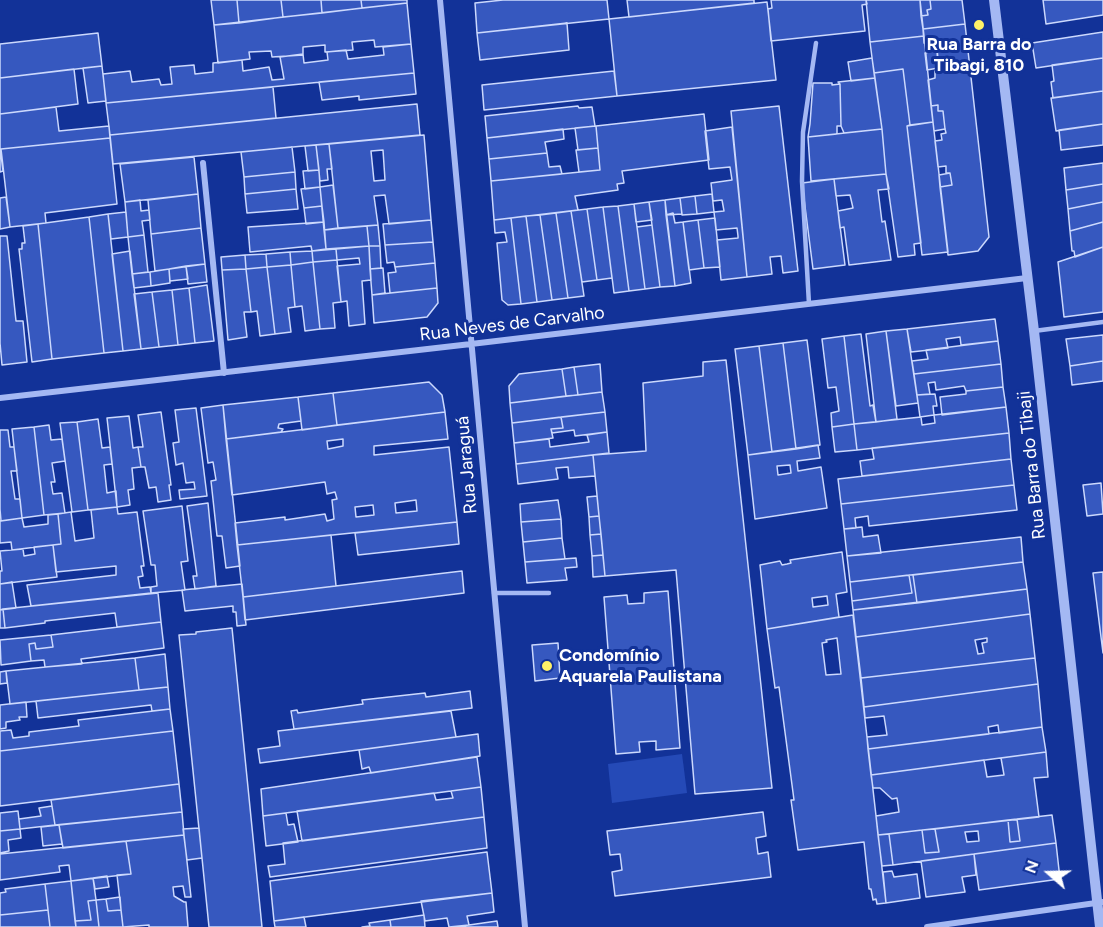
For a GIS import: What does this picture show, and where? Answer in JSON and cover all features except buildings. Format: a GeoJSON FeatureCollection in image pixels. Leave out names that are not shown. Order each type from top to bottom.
{"type":"FeatureCollection","features":[{"type":"Feature","properties":{"kind":"street","name":"Rua Jaraguá"},"geometry":{"type":"LineString","coordinates":[[440,0],[525,927]]}},
{"type":"Feature","properties":{"kind":"street","name":"Rua Barra do Tibaji"},"geometry":{"type":"LineString","coordinates":[[994,0],[1100,903],[1100,927]]}},
{"type":"Feature","properties":{"kind":"street"},"geometry":{"type":"LineString","coordinates":[[203,163],[224,373]]}},
{"type":"Feature","properties":{"kind":"street","name":"Rua Neves de Carvalho"},"geometry":{"type":"LineString","coordinates":[[0,398],[1027,278]]}},
{"type":"Feature","properties":{"kind":"street"},"geometry":{"type":"LineString","coordinates":[[927,927],[1100,903]]}},
{"type":"Feature","properties":{"kind":"lane"},"geometry":{"type":"LineString","coordinates":[[808,304],[802,181],[803,132],[816,43]]}},
{"type":"Feature","properties":{"kind":"lane"},"geometry":{"type":"LineString","coordinates":[[1034,331],[1103,322]]}},
{"type":"Feature","properties":{"kind":"lane"},"geometry":{"type":"LineString","coordinates":[[494,593],[549,593]]}},
{"type":"Feature","properties":{"kind":"shaded area"},"geometry":{"type":"Polygon","coordinates":[[[682,754],[687,793],[612,803],[608,764],[682,754]]]}},
{"type":"Feature","properties":{"kind":"place","name":"Rua Barra do Tibagi, 810"},"geometry":{"type":"Point","coordinates":[979,25]}},
{"type":"Feature","properties":{"kind":"place","name":"Condomínio Aquarela Paulistana"},"geometry":{"type":"Point","coordinates":[547,666]}}]}
